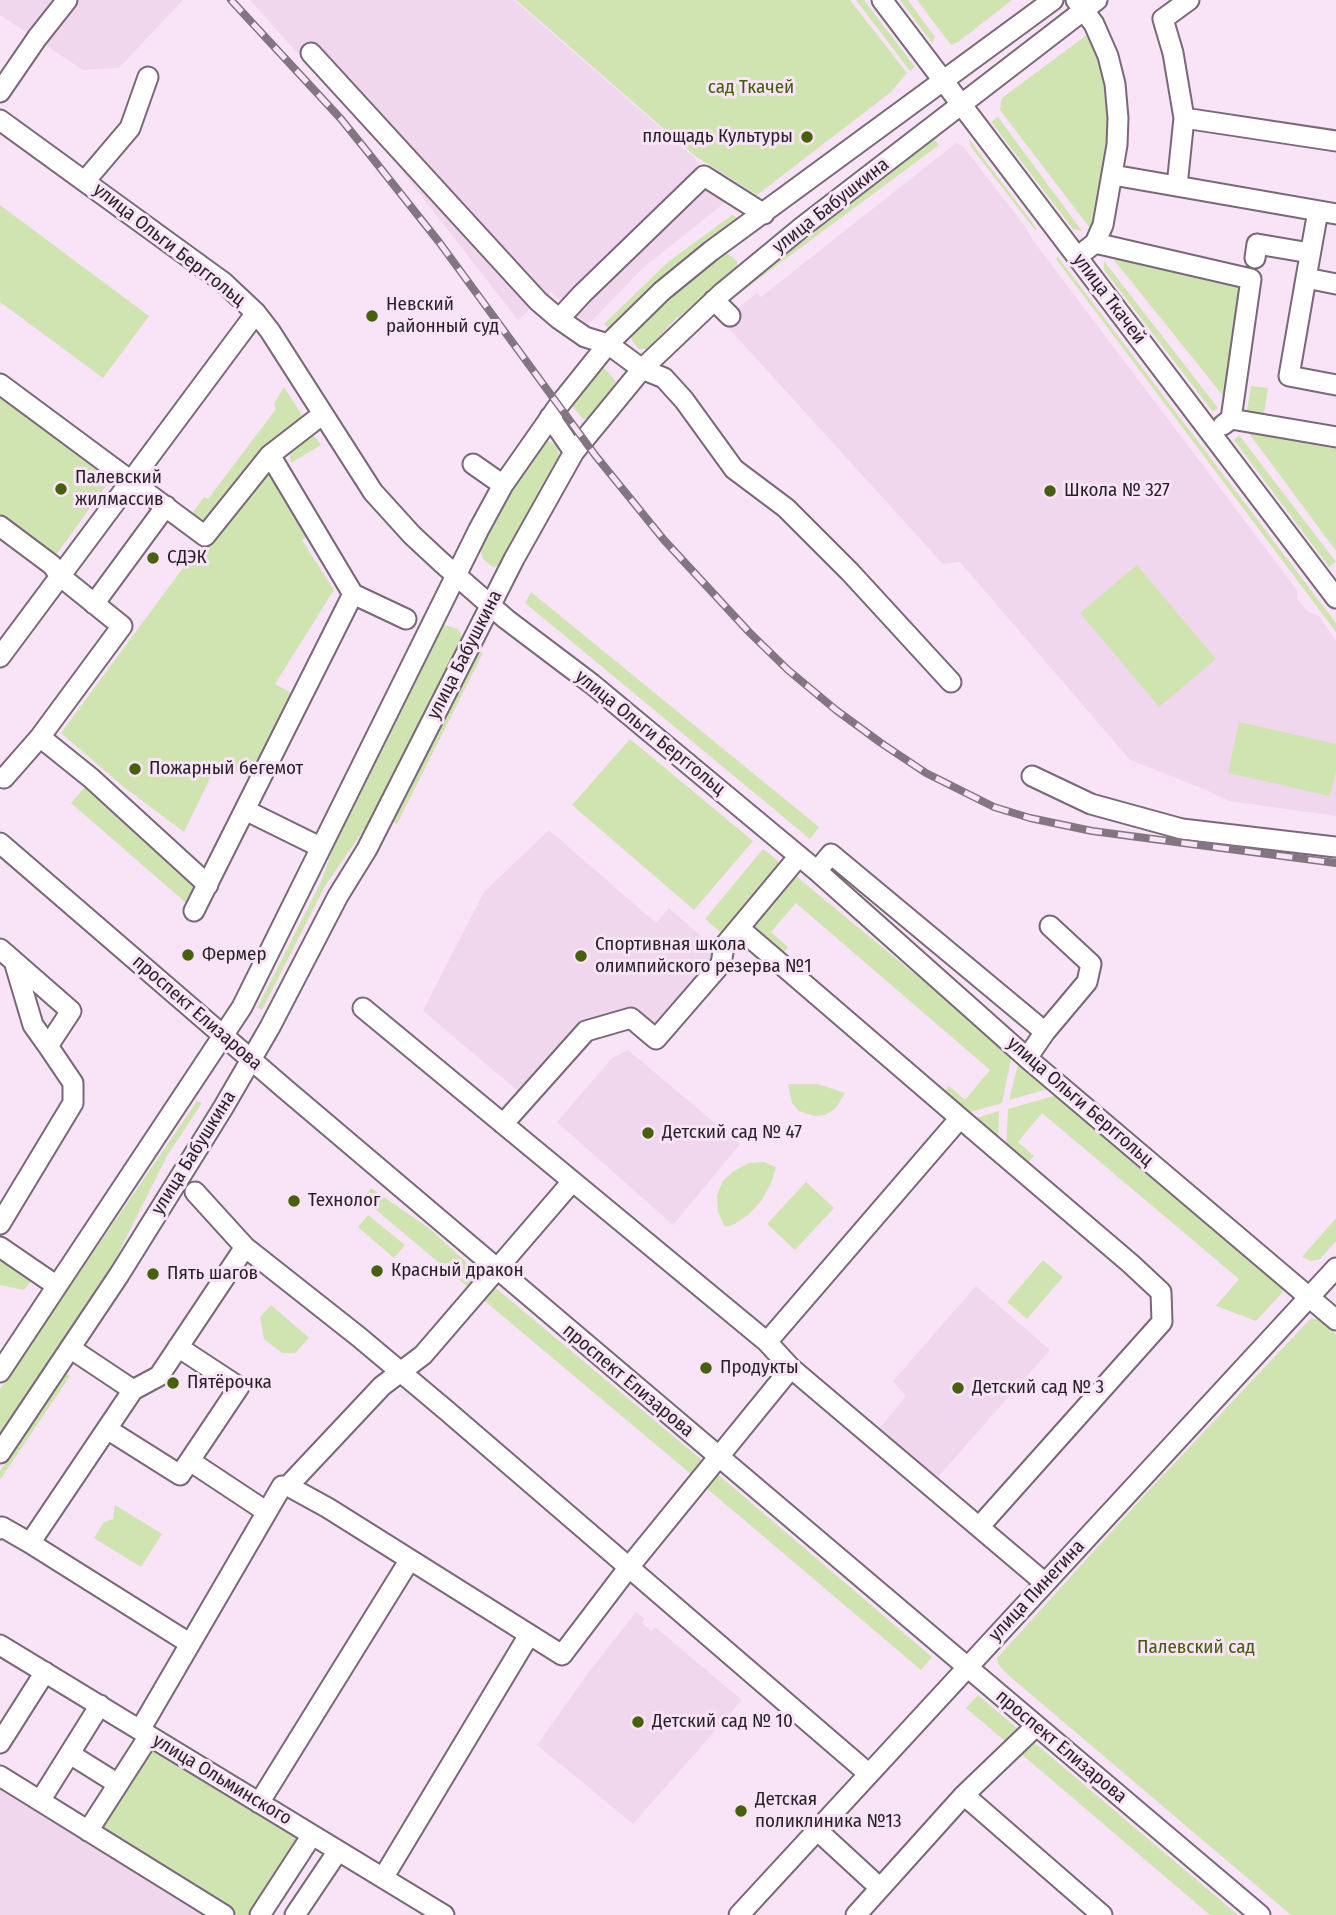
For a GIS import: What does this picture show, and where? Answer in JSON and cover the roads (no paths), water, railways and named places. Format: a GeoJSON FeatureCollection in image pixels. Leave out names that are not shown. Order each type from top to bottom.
{"type":"FeatureCollection","features":[{"type":"Feature","properties":{"kind":"street"},"geometry":{"type":"LineString","coordinates":[[0,92],[67,0]]}},
{"type":"Feature","properties":{"kind":"street","name":"улица Ткачей"},"geometry":{"type":"LineString","coordinates":[[882,0],[1211,434],[1333,587]]}},
{"type":"Feature","properties":{"kind":"street","name":"улица Бабушкина"},"geometry":{"type":"LineString","coordinates":[[0,1372],[242,1007],[456,575],[503,485],[550,417],[608,344],[662,291],[711,251],[1053,0]]}},
{"type":"Feature","properties":{"kind":"street"},"geometry":{"type":"LineString","coordinates":[[1177,186],[1184,118],[1173,53],[1163,19],[1189,0]]}},
{"type":"Feature","properties":{"kind":"street"},"geometry":{"type":"LineString","coordinates":[[1077,258],[1095,243],[1103,225],[1113,175],[1118,118],[1115,84],[1086,3]]}},
{"type":"Feature","properties":{"kind":"street","name":"улица Бабушкина"},"geometry":{"type":"LineString","coordinates":[[0,1452],[119,1275],[251,1060],[338,896],[367,849],[490,605],[574,452],[642,369],[714,300],[802,227],[962,104],[1086,3]]}},
{"type":"Feature","properties":{"kind":"street"},"geometry":{"type":"LineString","coordinates":[[311,53],[538,301],[586,337],[608,344],[642,369],[664,378],[684,400],[734,470],[786,508],[850,572],[951,682]]}},
{"type":"Feature","properties":{"kind":"street"},"geometry":{"type":"LineString","coordinates":[[85,181],[130,128],[148,77]]}},
{"type":"Feature","properties":{"kind":"street"},"geometry":{"type":"LineString","coordinates":[[1184,118],[1336,141]]}},
{"type":"Feature","properties":{"kind":"street","name":"улица Ольги Берггольц"},"geometry":{"type":"LineString","coordinates":[[0,120],[223,282],[256,313],[385,507],[456,575],[817,871],[1027,1058],[1336,1320]]}},
{"type":"Feature","properties":{"kind":"street"},"geometry":{"type":"LineString","coordinates":[[1113,175],[1327,213],[1310,253],[1289,376],[1336,385]]}},
{"type":"Feature","properties":{"kind":"street"},"geometry":{"type":"LineString","coordinates":[[559,319],[582,293],[704,176],[764,214]]}},
{"type":"Feature","properties":{"kind":"street"},"geometry":{"type":"LineString","coordinates":[[1095,243],[1253,267]]}},
{"type":"Feature","properties":{"kind":"street"},"geometry":{"type":"LineString","coordinates":[[1211,434],[1231,419],[1257,244],[1310,253]]}},
{"type":"Feature","properties":{"kind":"street"},"geometry":{"type":"LineString","coordinates":[[1306,278],[1336,284]]}},
{"type":"Feature","properties":{"kind":"street"},"geometry":{"type":"LineString","coordinates":[[714,300],[730,316]]}},
{"type":"Feature","properties":{"kind":"street"},"geometry":{"type":"LineString","coordinates":[[0,657],[256,313]]}},
{"type":"Feature","properties":{"kind":"street"},"geometry":{"type":"LineString","coordinates":[[0,384],[205,536],[270,455],[323,414]]}},
{"type":"Feature","properties":{"kind":"street"},"geometry":{"type":"LineString","coordinates":[[550,417],[574,452]]}},
{"type":"Feature","properties":{"kind":"street"},"geometry":{"type":"LineString","coordinates":[[1231,419],[1336,437]]}},
{"type":"Feature","properties":{"kind":"street"},"geometry":{"type":"LineString","coordinates":[[270,455],[354,594],[406,619]]}},
{"type":"Feature","properties":{"kind":"street"},"geometry":{"type":"LineString","coordinates":[[473,464],[503,485]]}},
{"type":"Feature","properties":{"kind":"street"},"geometry":{"type":"LineString","coordinates":[[94,604],[166,506]]}},
{"type":"Feature","properties":{"kind":"street"},"geometry":{"type":"LineString","coordinates":[[0,526],[52,565],[60,576],[128,631],[4,778]]}},
{"type":"Feature","properties":{"kind":"street"},"geometry":{"type":"LineString","coordinates":[[194,911],[354,594]]}},
{"type":"Feature","properties":{"kind":"street"},"geometry":{"type":"LineString","coordinates":[[40,737],[91,778],[208,885]]}},
{"type":"Feature","properties":{"kind":"street"},"geometry":{"type":"LineString","coordinates":[[1032,776],[1091,804],[1182,830],[1336,847]]}},
{"type":"Feature","properties":{"kind":"street"},"geometry":{"type":"LineString","coordinates":[[245,810],[320,847]]}},
{"type":"Feature","properties":{"kind":"street","name":"проспект Елизарова"},"geometry":{"type":"LineString","coordinates":[[3,852],[223,1035],[717,1457],[1260,1915]]}},
{"type":"Feature","properties":{"kind":"street"},"geometry":{"type":"LineString","coordinates":[[817,871],[831,854],[1045,1032]]}},
{"type":"Feature","properties":{"kind":"street"},"geometry":{"type":"LineString","coordinates":[[503,1124],[586,1031],[631,1018],[656,1039],[721,964],[724,946],[799,856]]}},
{"type":"Feature","properties":{"kind":"street"},"geometry":{"type":"LineString","coordinates":[[1027,1058],[1087,982],[1091,964],[1050,926]]}},
{"type":"Feature","properties":{"kind":"street"},"geometry":{"type":"LineString","coordinates":[[739,928],[1161,1292],[1162,1322],[979,1527]]}},
{"type":"Feature","properties":{"kind":"street"},"geometry":{"type":"LineString","coordinates":[[7,955],[71,1011],[48,1046]]}},
{"type":"Feature","properties":{"kind":"street"},"geometry":{"type":"LineString","coordinates":[[0,1224],[73,1103],[73,1083],[33,1025],[7,955]]}},
{"type":"Feature","properties":{"kind":"street"},"geometry":{"type":"LineString","coordinates":[[363,1008],[767,1342],[791,1368],[1045,1583]]}},
{"type":"Feature","properties":{"kind":"street"},"geometry":{"type":"LineString","coordinates":[[767,1342],[960,1118]]}},
{"type":"Feature","properties":{"kind":"street"},"geometry":{"type":"LineString","coordinates":[[288,1486],[382,1386],[423,1355],[572,1183]]}},
{"type":"Feature","properties":{"kind":"street"},"geometry":{"type":"LineString","coordinates":[[195,1192],[245,1247],[401,1372],[869,1774]]}},
{"type":"Feature","properties":{"kind":"street"},"geometry":{"type":"LineString","coordinates":[[0,1247],[57,1286]]}},
{"type":"Feature","properties":{"kind":"street"},"geometry":{"type":"LineString","coordinates":[[30,1543],[133,1390],[159,1376],[245,1247]]}},
{"type":"Feature","properties":{"kind":"street","name":"улица Пинегина"},"geometry":{"type":"LineString","coordinates":[[739,1915],[1336,1268]]}},
{"type":"Feature","properties":{"kind":"street"},"geometry":{"type":"LineString","coordinates":[[107,1429],[180,1475],[239,1387],[178,1347]]}},
{"type":"Feature","properties":{"kind":"street"},"geometry":{"type":"LineString","coordinates":[[70,1348],[133,1390]]}},
{"type":"Feature","properties":{"kind":"street"},"geometry":{"type":"LineString","coordinates":[[88,1831],[118,1784],[189,1643],[282,1486],[288,1486],[328,1508],[562,1655],[629,1567],[791,1368]]}},
{"type":"Feature","properties":{"kind":"street"},"geometry":{"type":"LineString","coordinates":[[190,1461],[267,1513]]}},
{"type":"Feature","properties":{"kind":"street"},"geometry":{"type":"LineString","coordinates":[[0,1529],[2,1527],[30,1543],[189,1643]]}},
{"type":"Feature","properties":{"kind":"street"},"geometry":{"type":"LineString","coordinates":[[259,1803],[409,1561]]}},
{"type":"Feature","properties":{"kind":"street"},"geometry":{"type":"LineString","coordinates":[[383,1878],[529,1635]]}},
{"type":"Feature","properties":{"kind":"street","name":"улица Ольминского"},"geometry":{"type":"LineString","coordinates":[[0,1645],[444,1915]]}},
{"type":"Feature","properties":{"kind":"street"},"geometry":{"type":"LineString","coordinates":[[0,1743],[45,1672]]}},
{"type":"Feature","properties":{"kind":"street"},"geometry":{"type":"LineString","coordinates":[[40,1801],[100,1705]]}},
{"type":"Feature","properties":{"kind":"street"},"geometry":{"type":"LineString","coordinates":[[856,1915],[964,1795],[1036,1726]]}},
{"type":"Feature","properties":{"kind":"street"},"geometry":{"type":"LineString","coordinates":[[70,1754],[118,1784]]}},
{"type":"Feature","properties":{"kind":"street"},"geometry":{"type":"LineString","coordinates":[[0,1776],[224,1915]]}},
{"type":"Feature","properties":{"kind":"street"},"geometry":{"type":"LineString","coordinates":[[964,1795],[1102,1915]]}},
{"type":"Feature","properties":{"kind":"street"},"geometry":{"type":"LineString","coordinates":[[817,1830],[880,1888]]}},
{"type":"Feature","properties":{"kind":"street"},"geometry":{"type":"LineString","coordinates":[[260,1915],[312,1835]]}},
{"type":"Feature","properties":{"kind":"street"},"geometry":{"type":"LineString","coordinates":[[295,1915],[338,1851]]}},
{"type":"Feature","properties":{"kind":"railway"},"geometry":{"type":"LineString","coordinates":[[231,0],[341,119],[370,155],[439,242],[595,455],[664,540],[749,632],[788,670],[836,710],[926,773],[994,807],[1030,818],[1092,831],[1336,863]]}},
{"type":"Feature","properties":{"kind":"place","name":"площадь Культуры"},"geometry":{"type":"Point","coordinates":[807,137]}},
{"type":"Feature","properties":{"kind":"place","name":"Невский районный суд"},"geometry":{"type":"Point","coordinates":[372,316]}},
{"type":"Feature","properties":{"kind":"place","name":"Палевский жилмассив"},"geometry":{"type":"Point","coordinates":[61,489]}},
{"type":"Feature","properties":{"kind":"place","name":"Школа № 327"},"geometry":{"type":"Point","coordinates":[1050,491]}},
{"type":"Feature","properties":{"kind":"place","name":"СДЭК"},"geometry":{"type":"Point","coordinates":[153,558]}},
{"type":"Feature","properties":{"kind":"place","name":"Пожарный бегемот"},"geometry":{"type":"Point","coordinates":[135,769]}},
{"type":"Feature","properties":{"kind":"place","name":"Фермер"},"geometry":{"type":"Point","coordinates":[188,955]}},
{"type":"Feature","properties":{"kind":"place","name":"Спортивная школа олимпийского резерва №1"},"geometry":{"type":"Point","coordinates":[581,956]}},
{"type":"Feature","properties":{"kind":"place","name":"Детский сад № 47"},"geometry":{"type":"Point","coordinates":[648,1133]}},
{"type":"Feature","properties":{"kind":"place","name":"Технолог"},"geometry":{"type":"Point","coordinates":[294,1201]}},
{"type":"Feature","properties":{"kind":"place","name":"Красный дракон"},"geometry":{"type":"Point","coordinates":[377,1271]}},
{"type":"Feature","properties":{"kind":"place","name":"Пять шагов"},"geometry":{"type":"Point","coordinates":[153,1274]}},
{"type":"Feature","properties":{"kind":"place","name":"Продукты"},"geometry":{"type":"Point","coordinates":[706,1368]}},
{"type":"Feature","properties":{"kind":"place","name":"Пятёрочка"},"geometry":{"type":"Point","coordinates":[173,1383]}},
{"type":"Feature","properties":{"kind":"place","name":"Детский сад № 3"},"geometry":{"type":"Point","coordinates":[958,1388]}},
{"type":"Feature","properties":{"kind":"place","name":"Детский сад № 10"},"geometry":{"type":"Point","coordinates":[638,1722]}},
{"type":"Feature","properties":{"kind":"place","name":"Детская поликлиника №13"},"geometry":{"type":"Point","coordinates":[741,1811]}},
{"type":"Feature","properties":{"kind":"park label","name":"сад Ткачей"},"geometry":{"type":"Point","coordinates":[751,88]}},
{"type":"Feature","properties":{"kind":"park label","name":"Палевский сад"},"geometry":{"type":"Point","coordinates":[1196,1648]}}]}
